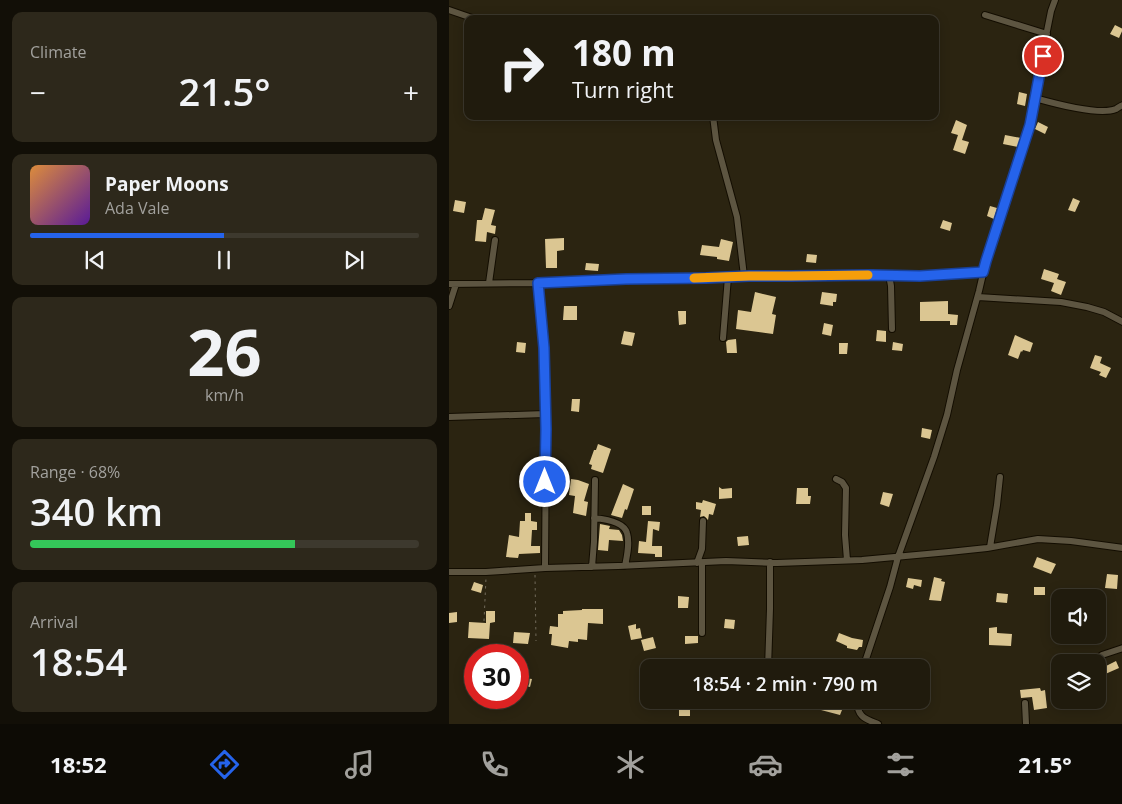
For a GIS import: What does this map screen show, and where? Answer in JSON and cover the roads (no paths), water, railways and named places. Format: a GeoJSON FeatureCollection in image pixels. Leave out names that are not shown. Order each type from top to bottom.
{"type":"FeatureCollection","features":[{"type":"Feature","properties":{"kind":"street"},"geometry":{"type":"LineString","coordinates":[[866,659],[898,557],[945,424],[957,370],[978,297],[986,261],[1030,125],[1051,10],[1055,0]]}},
{"type":"Feature","properties":{"kind":"street"},"geometry":{"type":"LineString","coordinates":[[449,10],[464,15]]}},
{"type":"Feature","properties":{"kind":"street"},"geometry":{"type":"LineString","coordinates":[[985,15],[1047,34]]}},
{"type":"Feature","properties":{"kind":"street"},"geometry":{"type":"LineString","coordinates":[[1035,98],[1104,111],[1115,110],[1122,105]]}},
{"type":"Feature","properties":{"kind":"street"},"geometry":{"type":"LineString","coordinates":[[714,120],[716,140],[737,217],[744,276]]}},
{"type":"Feature","properties":{"kind":"street"},"geometry":{"type":"LineString","coordinates":[[489,283],[495,240]]}},
{"type":"Feature","properties":{"kind":"street"},"geometry":{"type":"LineString","coordinates":[[449,306],[452,284],[744,276],[920,276],[983,272]]}},
{"type":"Feature","properties":{"kind":"street"},"geometry":{"type":"LineString","coordinates":[[889,275],[891,286],[891,329]]}},
{"type":"Feature","properties":{"kind":"street"},"geometry":{"type":"LineString","coordinates":[[723,338],[728,277]]}},
{"type":"Feature","properties":{"kind":"street"},"geometry":{"type":"LineString","coordinates":[[538,283],[544,348],[546,429],[545,568]]}},
{"type":"Feature","properties":{"kind":"street"},"geometry":{"type":"LineString","coordinates":[[978,297],[1061,302],[1104,312],[1122,322]]}},
{"type":"Feature","properties":{"kind":"street"},"geometry":{"type":"LineString","coordinates":[[449,417],[545,414]]}},
{"type":"Feature","properties":{"kind":"street"},"geometry":{"type":"LineString","coordinates":[[990,547],[1000,477]]}},
{"type":"Feature","properties":{"kind":"street"},"geometry":{"type":"LineString","coordinates":[[836,479],[842,482],[846,488],[845,535],[847,560]]}},
{"type":"Feature","properties":{"kind":"street"},"geometry":{"type":"LineString","coordinates":[[592,567],[595,480]]}},
{"type":"Feature","properties":{"kind":"street"},"geometry":{"type":"LineString","coordinates":[[595,518],[603,518],[625,528],[628,542],[625,566]]}},
{"type":"Feature","properties":{"kind":"street"},"geometry":{"type":"LineString","coordinates":[[702,633],[700,563],[703,521]]}},
{"type":"Feature","properties":{"kind":"street"},"geometry":{"type":"LineString","coordinates":[[449,572],[726,562],[847,560],[898,557],[990,547],[1038,539],[1071,541],[1122,548]]}},
{"type":"Feature","properties":{"kind":"street"},"geometry":{"type":"LineString","coordinates":[[768,659],[770,562]]}},
{"type":"Feature","properties":{"kind":"street"},"geometry":{"type":"LineString","coordinates":[[1105,654],[1122,648]]}},
{"type":"Feature","properties":{"kind":"street"},"geometry":{"type":"LineString","coordinates":[[1025,703],[1026,724]]}},
{"type":"Feature","properties":{"kind":"street"},"geometry":{"type":"LineString","coordinates":[[858,709],[862,716],[878,724]]}}]}
